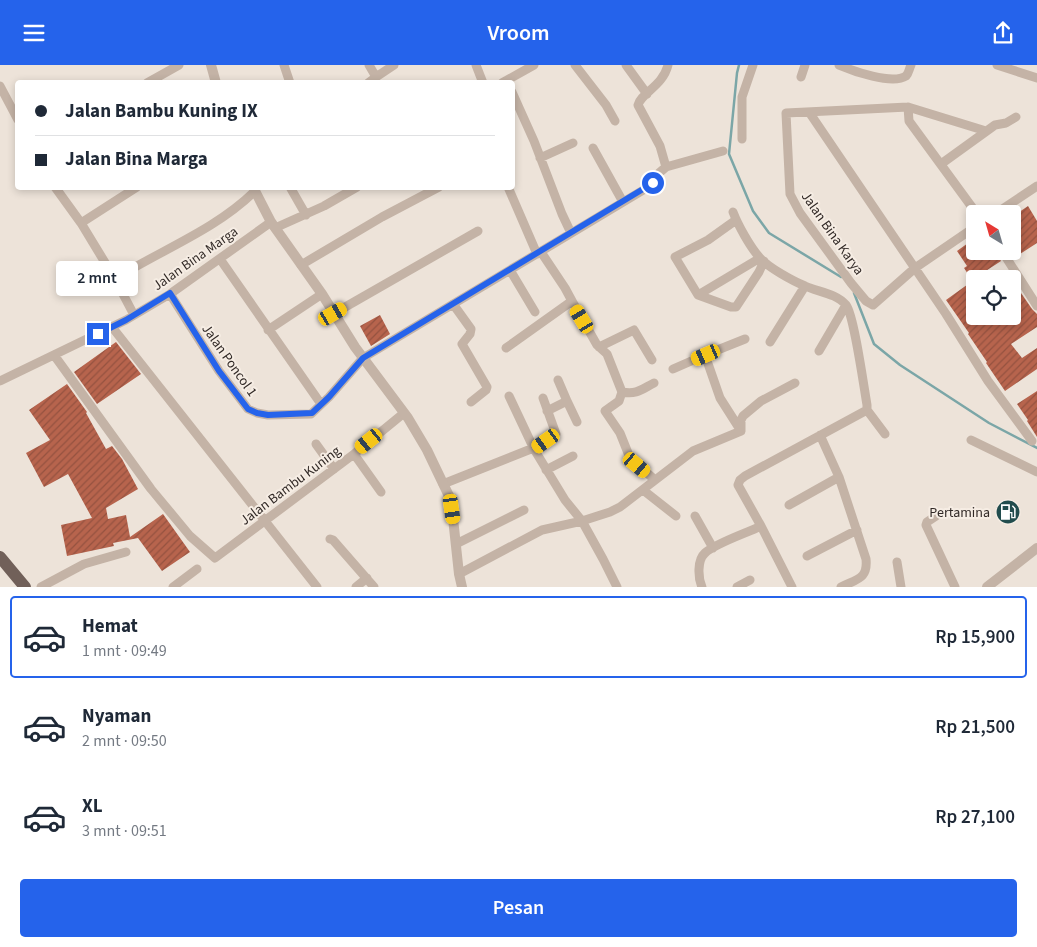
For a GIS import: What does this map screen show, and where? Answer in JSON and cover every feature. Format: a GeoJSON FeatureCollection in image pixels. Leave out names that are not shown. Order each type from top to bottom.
{"type":"FeatureCollection","features":[{"type":"Feature","properties":{"kind":"main road"},"geometry":{"type":"LineString","coordinates":[[0,557],[26,587]]}},
{"type":"Feature","properties":{"kind":"main road"},"geometry":{"type":"LineString","coordinates":[[0,570],[14,587]]}},
{"type":"Feature","properties":{"kind":"street"},"geometry":{"type":"LineString","coordinates":[[152,80],[179,65]]}},
{"type":"Feature","properties":{"kind":"street"},"geometry":{"type":"LineString","coordinates":[[211,65],[215,80]]}},
{"type":"Feature","properties":{"kind":"street"},"geometry":{"type":"LineString","coordinates":[[284,65],[289,80]]}},
{"type":"Feature","properties":{"kind":"street"},"geometry":{"type":"LineString","coordinates":[[369,65],[376,77]]}},
{"type":"Feature","properties":{"kind":"street"},"geometry":{"type":"LineString","coordinates":[[372,80],[394,65]]}},
{"type":"Feature","properties":{"kind":"street"},"geometry":{"type":"LineString","coordinates":[[476,65],[482,80]]}},
{"type":"Feature","properties":{"kind":"street"},"geometry":{"type":"LineString","coordinates":[[509,80],[534,65]]}},
{"type":"Feature","properties":{"kind":"street"},"geometry":{"type":"LineString","coordinates":[[575,65],[606,105],[614,121]]}},
{"type":"Feature","properties":{"kind":"street"},"geometry":{"type":"LineString","coordinates":[[626,65],[647,94]]}},
{"type":"Feature","properties":{"kind":"street"},"geometry":{"type":"LineString","coordinates":[[666,167],[660,146],[638,105],[639,99],[660,83],[668,65]]}},
{"type":"Feature","properties":{"kind":"street"},"geometry":{"type":"LineString","coordinates":[[742,139],[742,97],[753,65]]}},
{"type":"Feature","properties":{"kind":"street"},"geometry":{"type":"LineString","coordinates":[[801,77],[805,65]]}},
{"type":"Feature","properties":{"kind":"street"},"geometry":{"type":"LineString","coordinates":[[839,65],[860,73],[882,78],[904,77],[908,74],[911,65]]}},
{"type":"Feature","properties":{"kind":"street"},"geometry":{"type":"LineString","coordinates":[[1000,65],[1037,78]]}},
{"type":"Feature","properties":{"kind":"street"},"geometry":{"type":"LineString","coordinates":[[0,86],[15,114]]}},
{"type":"Feature","properties":{"kind":"street"},"geometry":{"type":"LineString","coordinates":[[515,99],[571,233]]}},
{"type":"Feature","properties":{"kind":"street"},"geometry":{"type":"LineString","coordinates":[[808,112],[908,107],[986,131]]}},
{"type":"Feature","properties":{"kind":"street"},"geometry":{"type":"LineString","coordinates":[[908,107],[909,121],[971,205]]}},
{"type":"Feature","properties":{"kind":"street"},"geometry":{"type":"LineString","coordinates":[[808,112],[946,314],[988,381],[1032,441]]}},
{"type":"Feature","properties":{"kind":"street","name":"Jalan Bina Karya"},"geometry":{"type":"LineString","coordinates":[[808,112],[786,113],[790,194],[800,213],[860,294],[873,305],[915,268]]}},
{"type":"Feature","properties":{"kind":"street"},"geometry":{"type":"LineString","coordinates":[[941,164],[986,131],[1016,117]]}},
{"type":"Feature","properties":{"kind":"street"},"geometry":{"type":"LineString","coordinates":[[540,157],[573,143]]}},
{"type":"Feature","properties":{"kind":"street"},"geometry":{"type":"LineString","coordinates":[[594,148],[623,202]]}},
{"type":"Feature","properties":{"kind":"street"},"geometry":{"type":"LineString","coordinates":[[220,259],[321,404],[363,358],[650,187],[658,173],[666,167],[723,151]]}},
{"type":"Feature","properties":{"kind":"street"},"geometry":{"type":"LineString","coordinates":[[1009,205],[1037,187]]}},
{"type":"Feature","properties":{"kind":"street"},"geometry":{"type":"LineString","coordinates":[[57,190],[81,223],[115,279],[134,315]]}},
{"type":"Feature","properties":{"kind":"street"},"geometry":{"type":"LineString","coordinates":[[81,223],[132,190]]}},
{"type":"Feature","properties":{"kind":"street"},"geometry":{"type":"LineString","coordinates":[[115,279],[209,226],[244,202],[254,190],[273,225],[322,294],[333,314],[420,436],[443,484],[452,509],[462,587]]}},
{"type":"Feature","properties":{"kind":"street"},"geometry":{"type":"LineString","coordinates":[[292,190],[306,215]]}},
{"type":"Feature","properties":{"kind":"street","name":"Jalan Bina Marga"},"geometry":{"type":"LineString","coordinates":[[0,381],[134,315],[273,225],[306,215],[352,190]]}},
{"type":"Feature","properties":{"kind":"street"},"geometry":{"type":"LineString","coordinates":[[301,265],[382,217],[433,190]]}},
{"type":"Feature","properties":{"kind":"street"},"geometry":{"type":"LineString","coordinates":[[509,190],[539,253],[565,288],[600,347],[607,354],[622,392],[619,401],[605,411],[620,433],[630,458],[655,480]]}},
{"type":"Feature","properties":{"kind":"street"},"geometry":{"type":"LineString","coordinates":[[762,259],[759,272],[736,307],[731,307],[698,295],[675,257],[723,231],[735,216],[762,259],[805,286],[828,294],[846,305],[854,333],[868,405],[867,410],[885,434]]}},
{"type":"Feature","properties":{"kind":"street"},"geometry":{"type":"LineString","coordinates":[[333,314],[478,231]]}},
{"type":"Feature","properties":{"kind":"street"},"geometry":{"type":"LineString","coordinates":[[915,268],[966,233]]}},
{"type":"Feature","properties":{"kind":"street"},"geometry":{"type":"LineString","coordinates":[[698,295],[762,259]]}},
{"type":"Feature","properties":{"kind":"street"},"geometry":{"type":"LineString","coordinates":[[1008,260],[1037,305]]}},
{"type":"Feature","properties":{"kind":"street"},"geometry":{"type":"LineString","coordinates":[[510,270],[535,311]]}},
{"type":"Feature","properties":{"kind":"street"},"geometry":{"type":"LineString","coordinates":[[770,342],[805,286]]}},
{"type":"Feature","properties":{"kind":"street","name":"Jalan Poncol 1"},"geometry":{"type":"LineString","coordinates":[[170,293],[219,371],[248,409],[268,415],[308,414],[314,412],[321,404]]}},
{"type":"Feature","properties":{"kind":"street"},"geometry":{"type":"LineString","coordinates":[[268,330],[322,294]]}},
{"type":"Feature","properties":{"kind":"street"},"geometry":{"type":"LineString","coordinates":[[506,348],[572,301]]}},
{"type":"Feature","properties":{"kind":"street"},"geometry":{"type":"LineString","coordinates":[[453,304],[471,329],[470,334],[462,344],[486,387],[486,390],[471,403]]}},
{"type":"Feature","properties":{"kind":"street"},"geometry":{"type":"LineString","coordinates":[[819,351],[846,305]]}},
{"type":"Feature","properties":{"kind":"street"},"geometry":{"type":"LineString","coordinates":[[112,327],[317,587]]}},
{"type":"Feature","properties":{"kind":"street"},"geometry":{"type":"LineString","coordinates":[[600,347],[634,330],[652,360]]}},
{"type":"Feature","properties":{"kind":"street"},"geometry":{"type":"LineString","coordinates":[[673,369],[745,339]]}},
{"type":"Feature","properties":{"kind":"street","name":"Jalan Bambu Kuning"},"geometry":{"type":"LineString","coordinates":[[54,355],[151,489],[190,536],[214,558],[334,469],[404,413]]}},
{"type":"Feature","properties":{"kind":"street"},"geometry":{"type":"LineString","coordinates":[[706,355],[720,399],[741,431]]}},
{"type":"Feature","properties":{"kind":"street"},"geometry":{"type":"LineString","coordinates":[[558,380],[577,422]]}},
{"type":"Feature","properties":{"kind":"street"},"geometry":{"type":"LineString","coordinates":[[622,392],[631,394],[643,390],[654,383]]}},
{"type":"Feature","properties":{"kind":"street"},"geometry":{"type":"LineString","coordinates":[[741,431],[741,419],[743,416],[761,401],[796,383]]}},
{"type":"Feature","properties":{"kind":"street"},"geometry":{"type":"LineString","coordinates":[[509,396],[534,449],[565,500],[582,521],[617,587]]}},
{"type":"Feature","properties":{"kind":"street"},"geometry":{"type":"LineString","coordinates":[[443,484],[502,459],[534,449],[556,434],[543,398]]}},
{"type":"Feature","properties":{"kind":"street"},"geometry":{"type":"LineString","coordinates":[[547,411],[567,401]]}},
{"type":"Feature","properties":{"kind":"street"},"geometry":{"type":"LineString","coordinates":[[792,587],[762,526],[738,485],[740,480],[744,476],[867,410]]}},
{"type":"Feature","properties":{"kind":"street"},"geometry":{"type":"LineString","coordinates":[[459,574],[542,530],[582,521],[610,512],[693,451],[741,431]]}},
{"type":"Feature","properties":{"kind":"street"},"geometry":{"type":"LineString","coordinates":[[820,435],[839,477],[866,559],[867,569],[864,575],[841,587]]}},
{"type":"Feature","properties":{"kind":"street"},"geometry":{"type":"LineString","coordinates":[[972,440],[1037,472]]}},
{"type":"Feature","properties":{"kind":"street"},"geometry":{"type":"LineString","coordinates":[[316,443],[334,469]]}},
{"type":"Feature","properties":{"kind":"street"},"geometry":{"type":"LineString","coordinates":[[354,453],[382,492]]}},
{"type":"Feature","properties":{"kind":"street"},"geometry":{"type":"LineString","coordinates":[[546,470],[573,456]]}},
{"type":"Feature","properties":{"kind":"street"},"geometry":{"type":"LineString","coordinates":[[789,505],[839,477]]}},
{"type":"Feature","properties":{"kind":"street"},"geometry":{"type":"LineString","coordinates":[[642,490],[676,516]]}},
{"type":"Feature","properties":{"kind":"street"},"geometry":{"type":"LineString","coordinates":[[456,544],[524,510]]}},
{"type":"Feature","properties":{"kind":"street"},"geometry":{"type":"LineString","coordinates":[[695,516],[712,548]]}},
{"type":"Feature","properties":{"kind":"street"},"geometry":{"type":"LineString","coordinates":[[936,516],[927,522],[926,525],[955,587]]}},
{"type":"Feature","properties":{"kind":"street"},"geometry":{"type":"LineString","coordinates":[[702,587],[699,573],[700,562],[704,554],[712,548],[762,526]]}},
{"type":"Feature","properties":{"kind":"street"},"geometry":{"type":"LineString","coordinates":[[807,556],[857,530]]}},
{"type":"Feature","properties":{"kind":"street"},"geometry":{"type":"LineString","coordinates":[[330,539],[333,540],[374,587]]}},
{"type":"Feature","properties":{"kind":"street"},"geometry":{"type":"LineString","coordinates":[[987,587],[1037,549]]}},
{"type":"Feature","properties":{"kind":"street"},"geometry":{"type":"LineString","coordinates":[[41,587],[84,564],[126,552]]}},
{"type":"Feature","properties":{"kind":"street"},"geometry":{"type":"LineString","coordinates":[[897,562],[901,587]]}},
{"type":"Feature","properties":{"kind":"street"},"geometry":{"type":"LineString","coordinates":[[173,587],[197,569]]}},
{"type":"Feature","properties":{"kind":"street"},"geometry":{"type":"LineString","coordinates":[[356,587],[367,578]]}},
{"type":"Feature","properties":{"kind":"street"},"geometry":{"type":"LineString","coordinates":[[737,587],[750,580]]}},
{"type":"Feature","properties":{"kind":"building"},"geometry":{"type":"Polygon","coordinates":[[[1028,206],[1037,221],[1037,243],[1021,253],[1021,211],[1028,206]]]}},
{"type":"Feature","properties":{"kind":"building"},"geometry":{"type":"Polygon","coordinates":[[[966,244],[966,260],[1001,261],[987,270],[966,271],[964,268],[967,266],[957,251],[966,244]]]}},
{"type":"Feature","properties":{"kind":"building"},"geometry":{"type":"Polygon","coordinates":[[[966,286],[966,325],[1021,325],[1021,293],[1037,314],[1037,327],[1011,344],[1022,358],[1037,348],[1037,369],[1005,391],[946,300],[966,286]]]}},
{"type":"Feature","properties":{"kind":"building"},"geometry":{"type":"Polygon","coordinates":[[[380,315],[390,334],[371,346],[360,326],[380,315]]]}},
{"type":"Feature","properties":{"kind":"building"},"geometry":{"type":"Polygon","coordinates":[[[116,342],[141,374],[97,404],[74,372],[116,342]]]}},
{"type":"Feature","properties":{"kind":"building"},"geometry":{"type":"Polygon","coordinates":[[[67,384],[87,412],[106,449],[112,446],[122,459],[138,489],[106,508],[108,519],[126,515],[130,537],[163,514],[190,552],[162,571],[138,538],[113,543],[114,546],[67,556],[61,525],[92,518],[68,474],[44,487],[26,453],[50,440],[29,410],[67,384]]]}},
{"type":"Feature","properties":{"kind":"building"},"geometry":{"type":"Polygon","coordinates":[[[1037,391],[1037,437],[1017,404],[1037,391]]]}},
{"type":"Feature","properties":{"kind":"waterway"},"geometry":{"type":"LineString","coordinates":[[739,65],[729,154],[753,211],[769,233],[841,277]]}},
{"type":"Feature","properties":{"kind":"waterway"},"geometry":{"type":"LineString","coordinates":[[854,293],[874,344],[900,365],[989,423],[1037,448]]}},
{"type":"Feature","properties":{"kind":"place","name":"Pertamina"},"geometry":{"type":"Point","coordinates":[1008,512]}},
{"type":"Feature","properties":{"kind":"route"},"geometry":{"type":"LineString","coordinates":[[98,334],[126,320],[170,293],[219,371],[251,412],[268,415],[312,413],[329,397],[363,358],[650,187],[653,183]]}}]}
